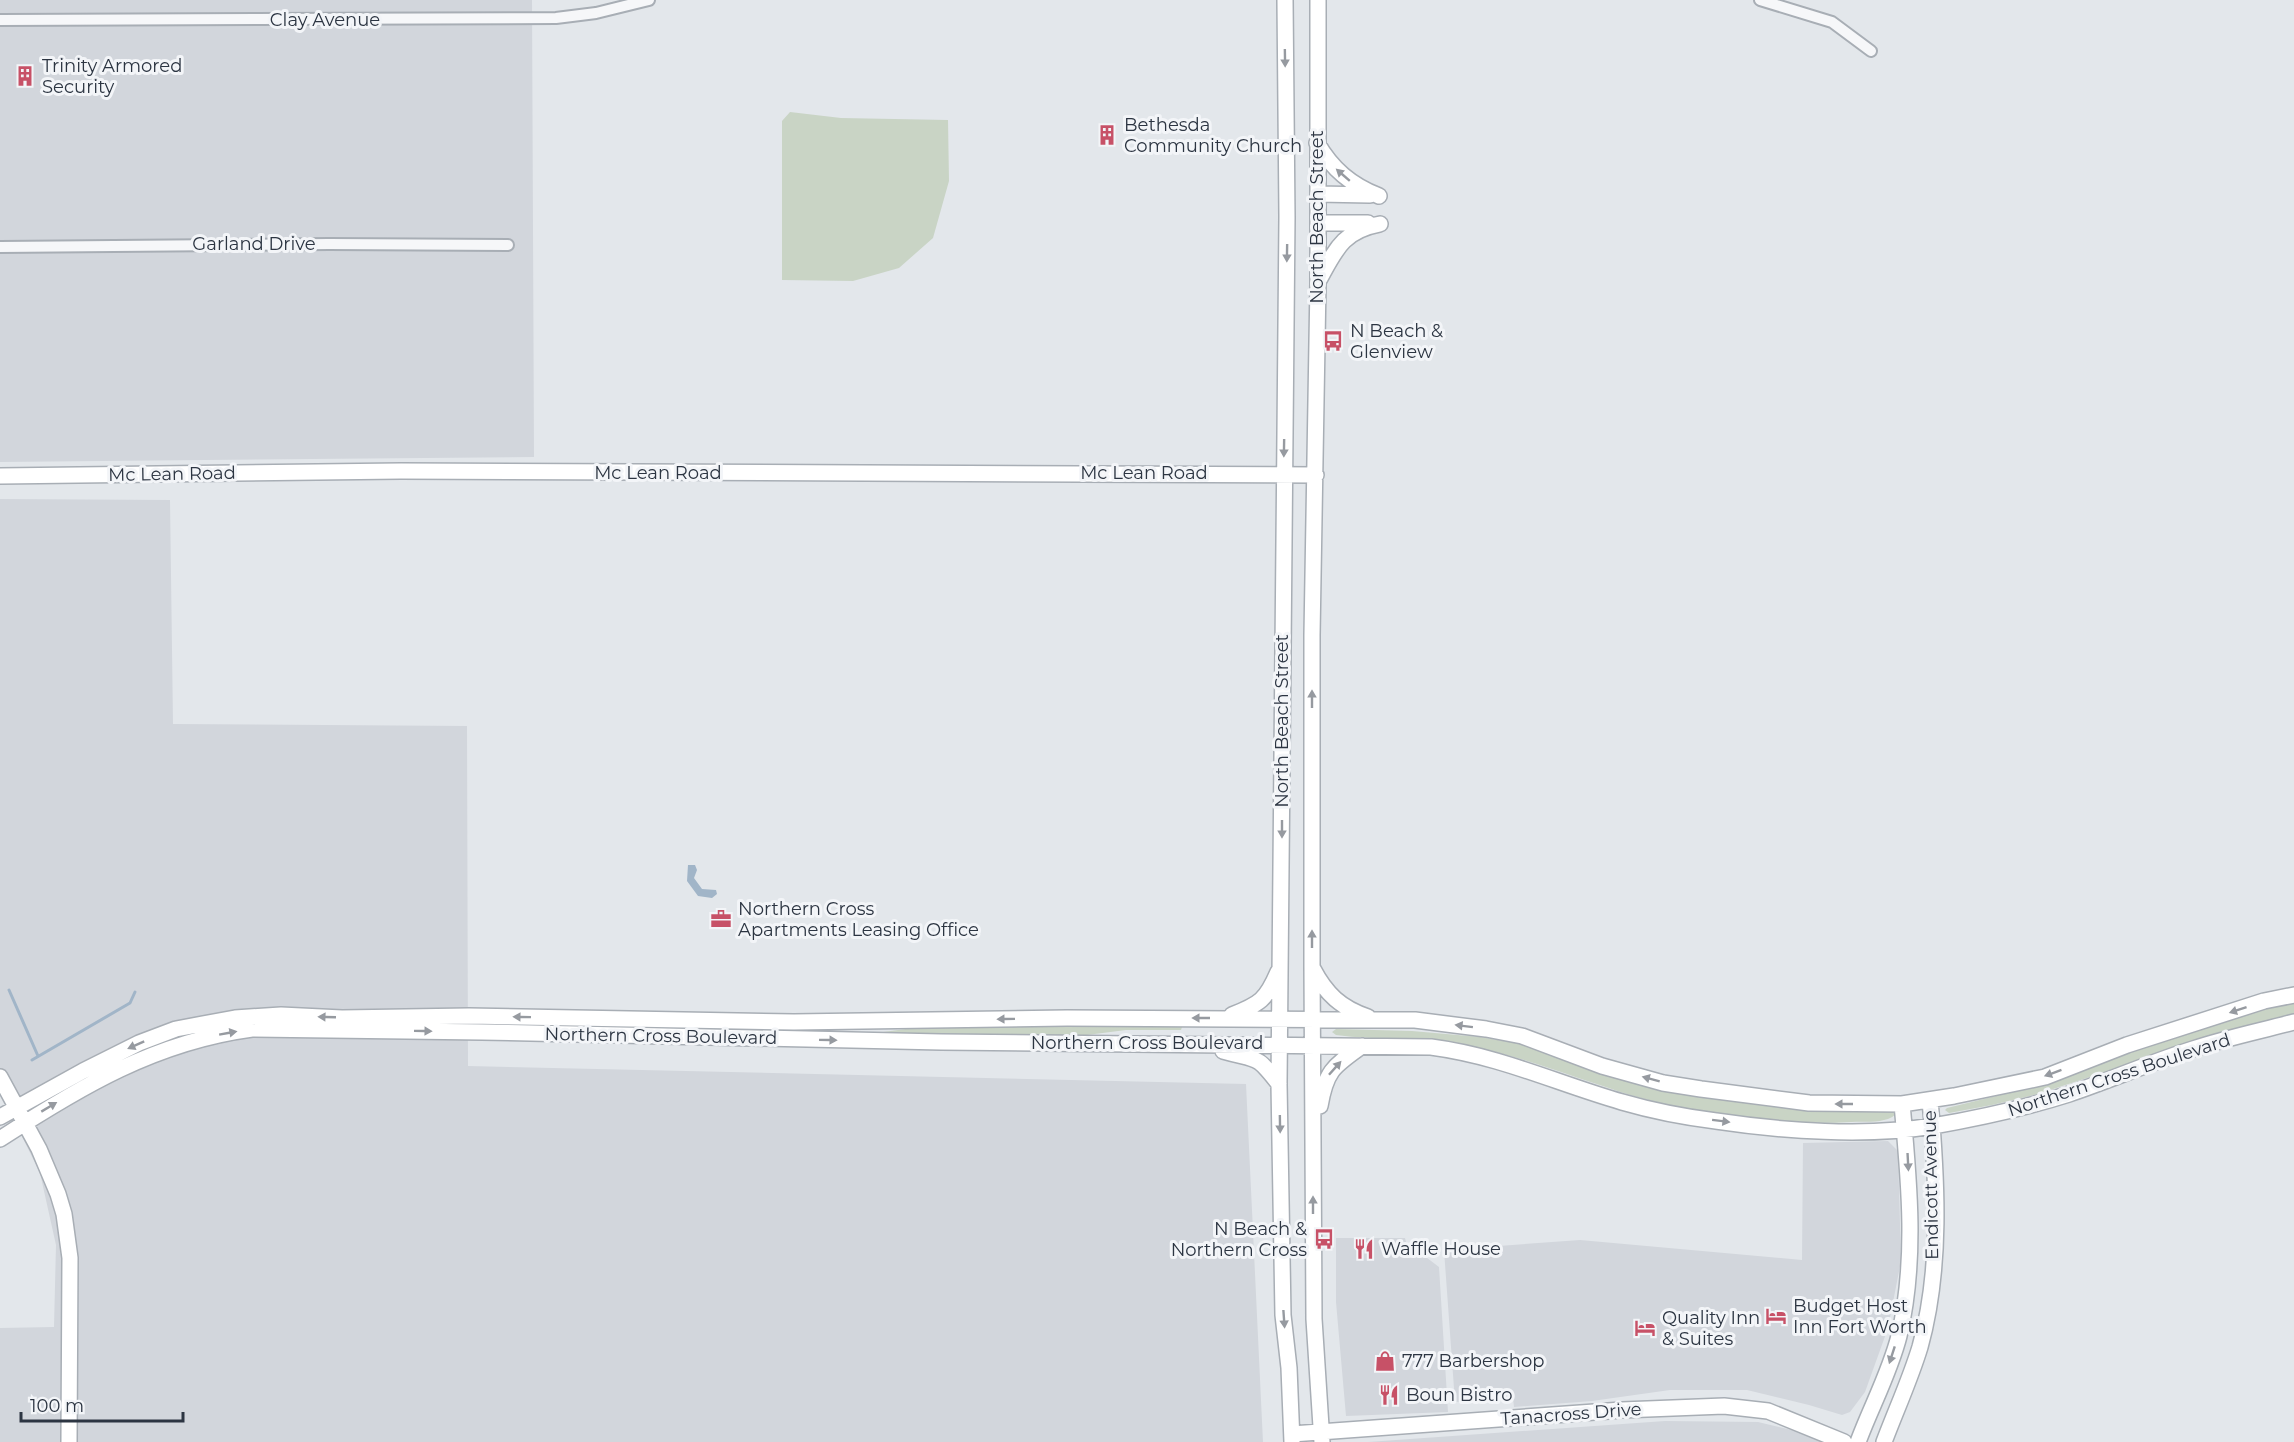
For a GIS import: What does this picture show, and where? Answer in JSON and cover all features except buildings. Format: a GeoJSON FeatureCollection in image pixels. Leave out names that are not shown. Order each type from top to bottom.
{"type":"FeatureCollection","features":[{"type":"Feature","properties":{"kind":"street","name":"Clay Avenue"},"geometry":{"type":"LineString","coordinates":[[0,20],[556,18],[602,12],[649,0]]}},
{"type":"Feature","properties":{"kind":"street","name":"North Beach Street"},"geometry":{"type":"LineString","coordinates":[[1285,0],[1287,218],[1279,1084],[1283,1315],[1292,1438]]}},
{"type":"Feature","properties":{"kind":"street","name":"North Beach Street"},"geometry":{"type":"LineString","coordinates":[[1318,0],[1318,283],[1312,635],[1312,967],[1314,1319],[1322,1437]]}},
{"type":"Feature","properties":{"kind":"street"},"geometry":{"type":"LineString","coordinates":[[1760,0],[1832,22],[1871,51]]}},
{"type":"Feature","properties":{"kind":"street"},"geometry":{"type":"LineString","coordinates":[[1317,143],[1339,173],[1359,188],[1379,196],[1318,194]]}},
{"type":"Feature","properties":{"kind":"street"},"geometry":{"type":"LineString","coordinates":[[1318,223],[1380,224],[1360,229],[1347,236],[1336,249],[1318,283]]}},
{"type":"Feature","properties":{"kind":"street","name":"Garland Drive"},"geometry":{"type":"LineString","coordinates":[[0,247],[508,245]]}},
{"type":"Feature","properties":{"kind":"street","name":"Mc Lean Road"},"geometry":{"type":"LineString","coordinates":[[0,476],[401,471],[1316,474]]}},
{"type":"Feature","properties":{"kind":"street"},"geometry":{"type":"LineString","coordinates":[[1227,1018],[1248,1009],[1269,993],[1281,964]]}},
{"type":"Feature","properties":{"kind":"street"},"geometry":{"type":"LineString","coordinates":[[1312,967],[1322,988],[1339,1002],[1357,1013],[1379,1020]]}},
{"type":"Feature","properties":{"kind":"street","name":"Northern Cross Boulevard"},"geometry":{"type":"LineString","coordinates":[[0,1117],[139,1043],[176,1029],[235,1018],[281,1016],[342,1018],[469,1016],[770,1021],[1313,1018],[1427,1021],[1522,1036],[1602,1066],[1663,1083],[1809,1103],[1902,1104],[2045,1077],[2127,1045],[2264,1001],[2294,995]]}},
{"type":"Feature","properties":{"kind":"street"},"geometry":{"type":"LineString","coordinates":[[770,1021],[770,1039]]}},
{"type":"Feature","properties":{"kind":"street","name":"Northern Cross Boulevard"},"geometry":{"type":"LineString","coordinates":[[0,1139],[76,1091],[137,1060],[173,1046],[252,1029],[770,1039],[1431,1047],[1505,1062],[1622,1102],[1716,1121],[1798,1129],[1883,1131],[1932,1126],[2003,1112],[2071,1093],[2195,1048],[2294,1022]]}},
{"type":"Feature","properties":{"kind":"street"},"geometry":{"type":"LineString","coordinates":[[1210,1044],[1230,1053],[1254,1057],[1263,1064],[1279,1084]]}},
{"type":"Feature","properties":{"kind":"street"},"geometry":{"type":"LineString","coordinates":[[1313,1141],[1322,1091],[1329,1072],[1362,1046]]}},
{"type":"Feature","properties":{"kind":"street"},"geometry":{"type":"LineString","coordinates":[[0,1077],[39,1149],[58,1194],[69,1242],[69,1442]]}},
{"type":"Feature","properties":{"kind":"street","name":"Endicott Avenue"},"geometry":{"type":"LineString","coordinates":[[1884,1442],[1910,1377],[1927,1315],[1933,1271],[1936,1208],[1930,1100]]}},
{"type":"Feature","properties":{"kind":"street","name":"Endicott Avenue"},"geometry":{"type":"LineString","coordinates":[[1857,1442],[1891,1361],[1899,1336],[1905,1303],[1909,1268],[1909,1205],[1902,1104]]}},
{"type":"Feature","properties":{"kind":"street","name":"Tanacross Drive"},"geometry":{"type":"LineString","coordinates":[[1292,1438],[1622,1410],[1724,1406],[1768,1411],[1844,1442]]}},
{"type":"Feature","properties":{"kind":"shaded area"},"geometry":{"type":"Polygon","coordinates":[[[0,0],[532,0],[534,457],[0,462],[0,0]]]}},
{"type":"Feature","properties":{"kind":"shaded area"},"geometry":{"type":"Polygon","coordinates":[[[0,499],[170,500],[173,724],[467,726],[468,1066],[1246,1084],[1263,1442],[0,1442],[0,1328],[54,1327],[56,1245],[40,1173],[0,1092],[0,499]]]}},
{"type":"Feature","properties":{"kind":"shaded area"},"geometry":{"type":"Polygon","coordinates":[[[1888,1141],[1898,1151],[1901,1261],[1888,1328],[1865,1392],[1850,1412],[1842,1415],[1747,1390],[1670,1390],[1592,1401],[1514,1407],[1513,1398],[1455,1402],[1444,1250],[1580,1240],[1802,1260],[1803,1143],[1888,1141]]]}},
{"type":"Feature","properties":{"kind":"shaded area"},"geometry":{"type":"Polygon","coordinates":[[[1336,1238],[1405,1238],[1406,1242],[1439,1267],[1448,1412],[1346,1416],[1336,1302],[1336,1238]]]}},
{"type":"Feature","properties":{"kind":"shaded area"},"geometry":{"type":"Polygon","coordinates":[[[1665,1421],[1758,1422],[1808,1434],[1826,1442],[1368,1442],[1665,1421]]]}},
{"type":"Feature","properties":{"kind":"green space"},"geometry":{"type":"Polygon","coordinates":[[[790,112],[841,118],[948,120],[949,181],[933,238],[899,268],[853,281],[782,280],[782,121],[790,112]]]}},
{"type":"Feature","properties":{"kind":"green space"},"geometry":{"type":"Polygon","coordinates":[[[2294,1000],[2294,1015],[2230,1031],[2038,1094],[1949,1113],[1945,1110],[2037,1086],[2055,1076],[2224,1018],[2294,1000]]]}},
{"type":"Feature","properties":{"kind":"green space"},"geometry":{"type":"Polygon","coordinates":[[[1183,1024],[1181,1030],[1126,1030],[1079,1036],[883,1034],[883,1032],[921,1027],[1183,1024]]]}},
{"type":"Feature","properties":{"kind":"green space"},"geometry":{"type":"Polygon","coordinates":[[[1336,1029],[1412,1031],[1480,1037],[1521,1044],[1688,1094],[1783,1108],[1835,1110],[1885,1108],[1895,1115],[1880,1121],[1824,1123],[1769,1121],[1714,1114],[1634,1096],[1482,1049],[1428,1040],[1336,1035],[1332,1032],[1336,1029]]]}},
{"type":"Feature","properties":{"kind":"water"},"geometry":{"type":"Polygon","coordinates":[[[688,865],[695,865],[697,870],[694,878],[702,889],[716,890],[717,894],[712,898],[698,896],[687,881],[688,865]]]}},
{"type":"Feature","properties":{"kind":"waterway"},"geometry":{"type":"LineString","coordinates":[[9,990],[38,1056]]}},
{"type":"Feature","properties":{"kind":"waterway"},"geometry":{"type":"LineString","coordinates":[[32,1060],[130,1003],[135,992]]}},
{"type":"Feature","properties":{"kind":"place","name":"Trinity Armored Security"},"geometry":{"type":"Point","coordinates":[25,76]}},
{"type":"Feature","properties":{"kind":"place","name":"Bethesda Community Church"},"geometry":{"type":"Point","coordinates":[1107,135]}},
{"type":"Feature","properties":{"kind":"place","name":"N Beach & Glenview"},"geometry":{"type":"Point","coordinates":[1333,341]}},
{"type":"Feature","properties":{"kind":"place","name":"Northern Cross Apartments Leasing Office"},"geometry":{"type":"Point","coordinates":[721,919]}},
{"type":"Feature","properties":{"kind":"place","name":"N Beach & Northern Cross"},"geometry":{"type":"Point","coordinates":[1324,1239]}},
{"type":"Feature","properties":{"kind":"place","name":"Waffle House"},"geometry":{"type":"Point","coordinates":[1364,1249]}},
{"type":"Feature","properties":{"kind":"place","name":"Budget Host Inn Fort Worth"},"geometry":{"type":"Point","coordinates":[1776,1316]}},
{"type":"Feature","properties":{"kind":"place","name":"Quality Inn & Suites"},"geometry":{"type":"Point","coordinates":[1645,1328]}},
{"type":"Feature","properties":{"kind":"place","name":"777 Barbershop"},"geometry":{"type":"Point","coordinates":[1385,1361]}},
{"type":"Feature","properties":{"kind":"place","name":"Boun Bistro"},"geometry":{"type":"Point","coordinates":[1389,1395]}}]}
